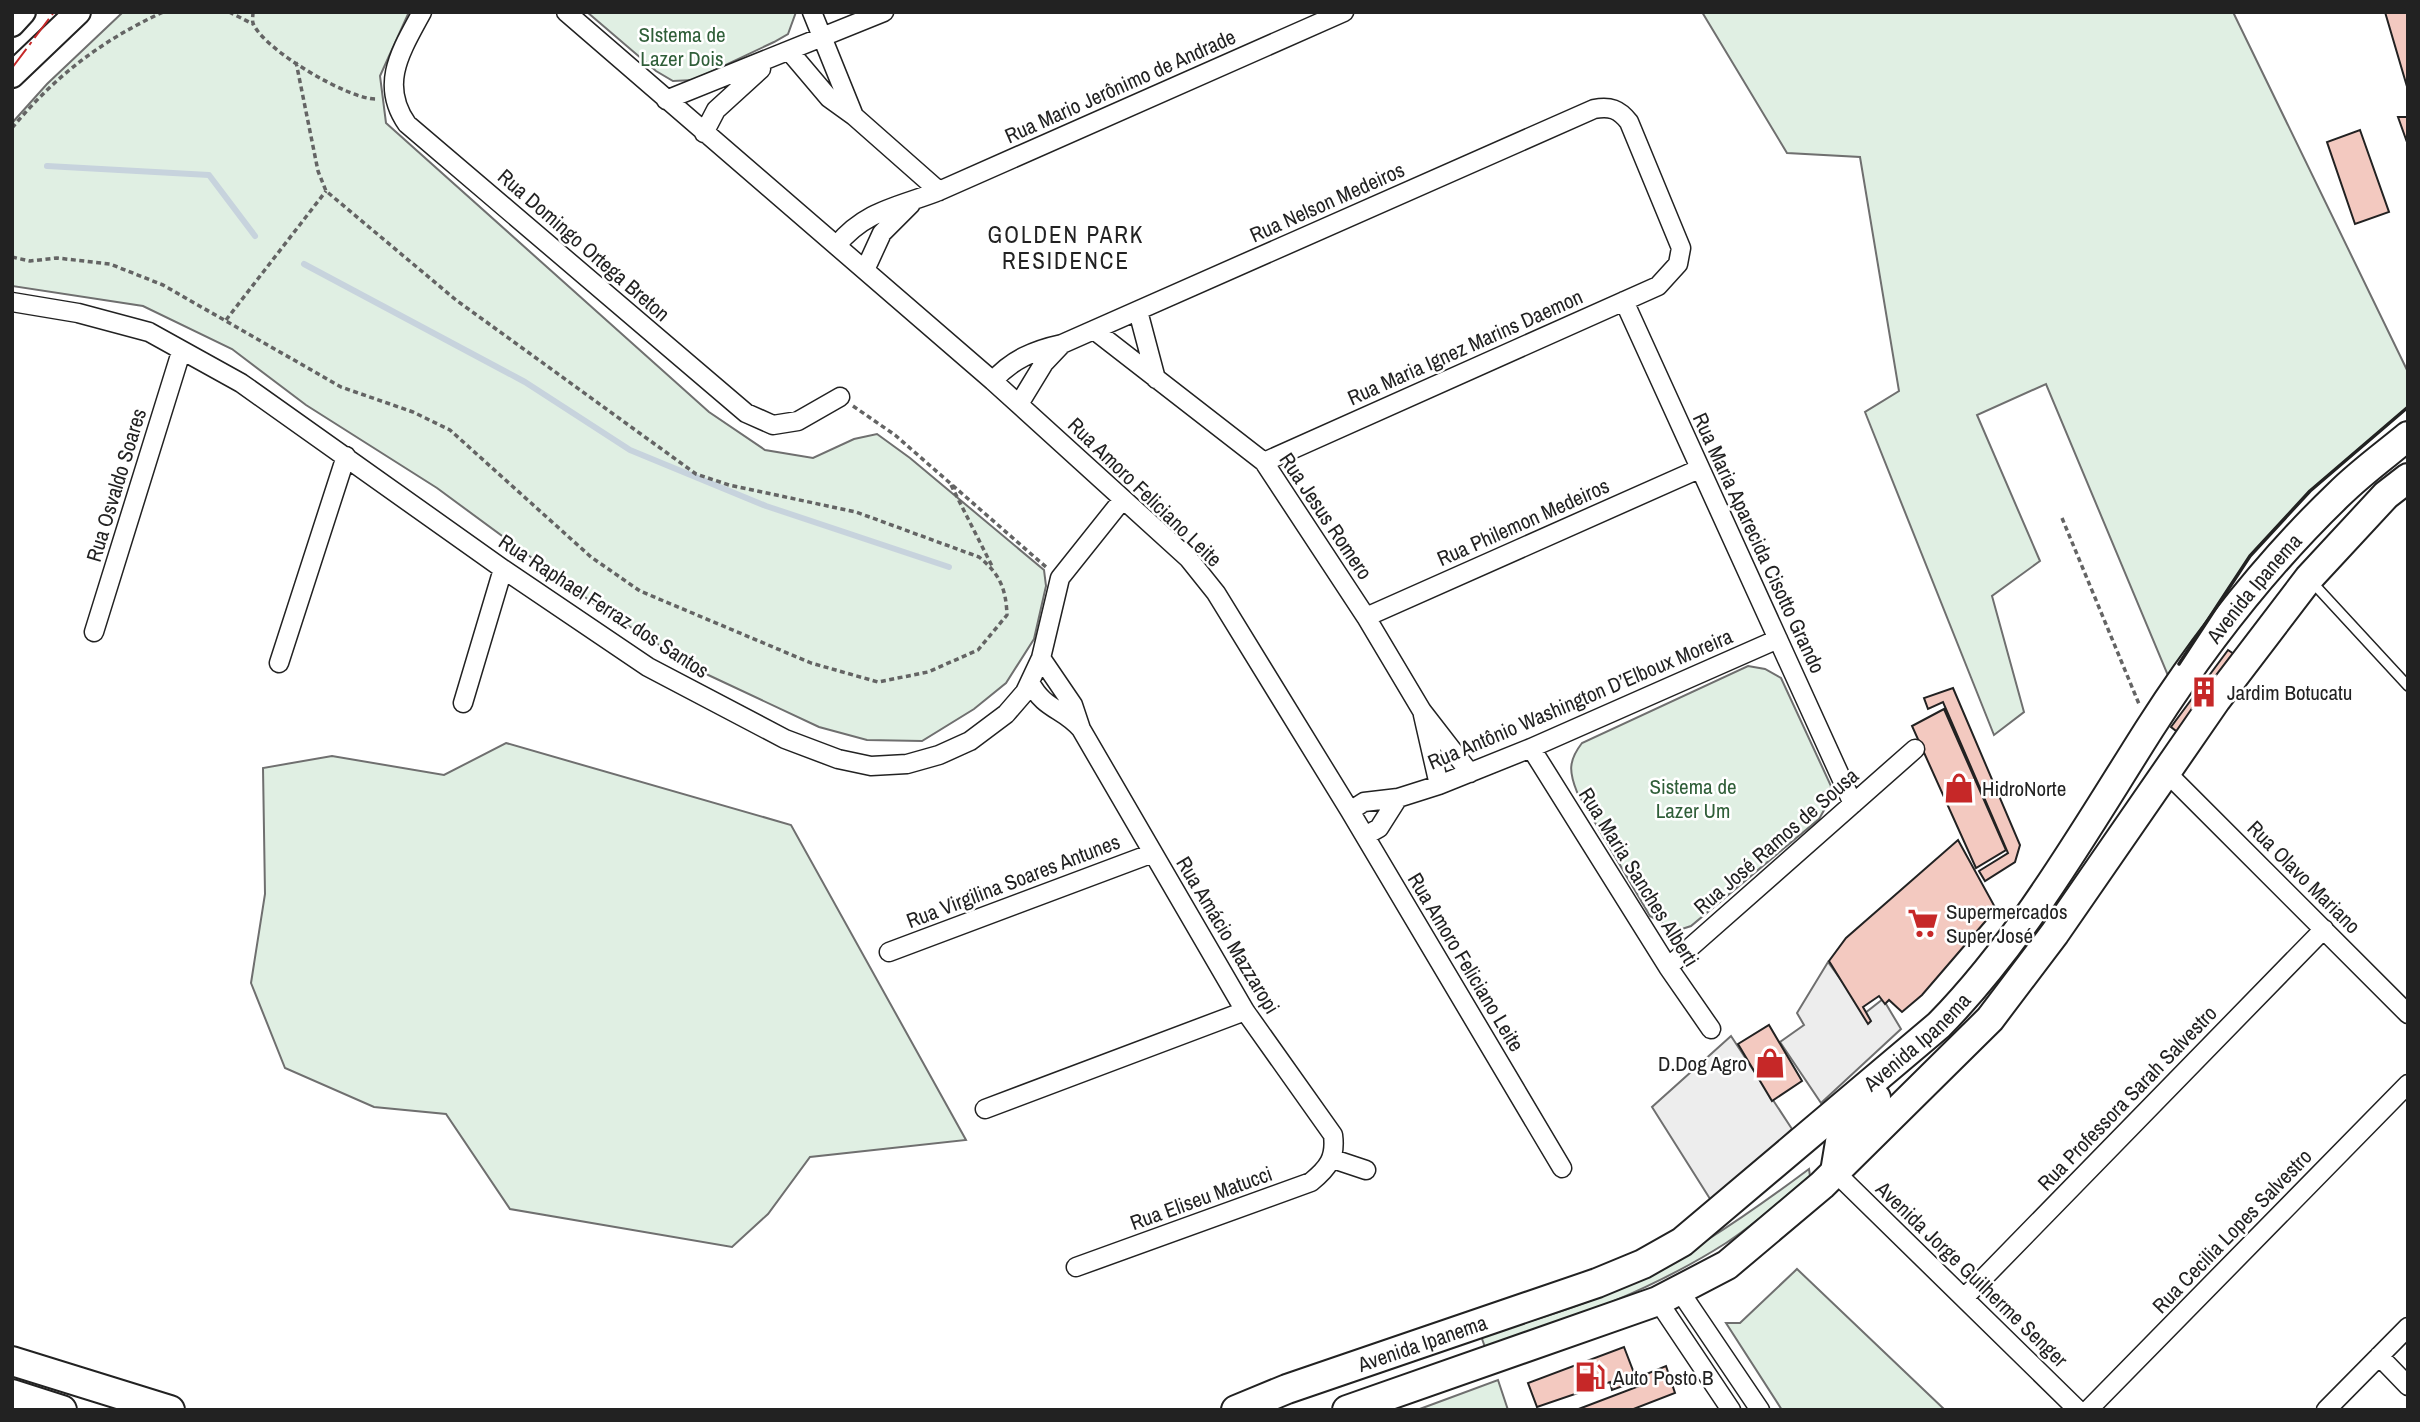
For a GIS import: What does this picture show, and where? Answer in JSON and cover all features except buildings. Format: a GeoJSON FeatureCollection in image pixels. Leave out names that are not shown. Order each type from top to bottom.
{"type":"FeatureCollection","features":[{"type":"Feature","properties":{"kind":"main road"},"geometry":{"type":"LineString","coordinates":[[12,24],[23,12]]}},
{"type":"Feature","properties":{"kind":"main road"},"geometry":{"type":"LineString","coordinates":[[12,75],[78,12]]}},
{"type":"Feature","properties":{"kind":"main road","name":"Avenida Ipanema"},"geometry":{"type":"LineString","coordinates":[[1236,1410],[1287,1389],[1605,1280],[1643,1264],[1682,1242],[1939,1024],[1966,997],[2025,921],[2150,728],[2256,580],[2340,492],[2408,436]]}},
{"type":"Feature","properties":{"kind":"main road","name":"Avenida Ipanema"},"geometry":{"type":"LineString","coordinates":[[1347,1410],[1669,1295],[1727,1265],[1835,1172],[1990,1019],[2055,933],[2216,700],[2309,578],[2386,495],[2408,478]]}},
{"type":"Feature","properties":{"kind":"main road"},"geometry":{"type":"LineString","coordinates":[[2096,812],[2134,778],[2147,773],[2167,773]]}},
{"type":"Feature","properties":{"kind":"main road"},"geometry":{"type":"LineString","coordinates":[[1835,1172],[1841,1136],[1927,1049],[1939,1024]]}},
{"type":"Feature","properties":{"kind":"main road"},"geometry":{"type":"LineString","coordinates":[[12,1361],[170,1410]]}},
{"type":"Feature","properties":{"kind":"main road"},"geometry":{"type":"LineString","coordinates":[[12,1394],[62,1410]]}},
{"type":"Feature","properties":{"kind":"street"},"geometry":{"type":"LineString","coordinates":[[393,98],[394,73],[422,12]]}},
{"type":"Feature","properties":{"kind":"street","name":"Rua Amoro Feliciano Leite"},"geometry":{"type":"LineString","coordinates":[[566,12],[993,381],[1188,558],[1216,593],[1365,835],[1562,1168]]}},
{"type":"Feature","properties":{"kind":"street"},"geometry":{"type":"LineString","coordinates":[[812,12],[854,116]]}},
{"type":"Feature","properties":{"kind":"street"},"geometry":{"type":"LineString","coordinates":[[666,100],[884,12]]}},
{"type":"Feature","properties":{"kind":"street","name":"Rua Mario Jerônimo de Andrade"},"geometry":{"type":"LineString","coordinates":[[837,245],[853,226],[876,212],[939,191],[1344,12]]}},
{"type":"Feature","properties":{"kind":"street"},"geometry":{"type":"LineString","coordinates":[[784,54],[829,98],[854,116],[939,191]]}},
{"type":"Feature","properties":{"kind":"street"},"geometry":{"type":"LineString","coordinates":[[704,133],[716,110],[736,88],[784,54]]}},
{"type":"Feature","properties":{"kind":"street","name":"Rua Domingo Ortega Breton"},"geometry":{"type":"LineString","coordinates":[[393,98],[407,124],[746,413],[773,425],[798,421],[840,397]]}},
{"type":"Feature","properties":{"kind":"street","name":"Rua Maria Ignez Marins Daemon"},"geometry":{"type":"LineString","coordinates":[[1264,462],[1658,286],[1678,264],[1681,248],[1678,236],[1629,122],[1613,108]]}},
{"type":"Feature","properties":{"kind":"street","name":"Rua Nelson Medeiros"},"geometry":{"type":"LineString","coordinates":[[993,381],[1018,359],[1038,350],[1062,344],[1594,109],[1613,108]]}},
{"type":"Feature","properties":{"kind":"street","name":"Rua Mario Jerônimo de Andrade"},"geometry":{"type":"LineString","coordinates":[[865,270],[882,233],[914,201]]}},
{"type":"Feature","properties":{"kind":"street","name":"Rua Maria Aparecida Cisotto Grando"},"geometry":{"type":"LineString","coordinates":[[1624,301],[1853,804]]}},
{"type":"Feature","properties":{"kind":"street","name":"Rua Raphael Ferraz dos Santos"},"geometry":{"type":"LineString","coordinates":[[12,302],[78,313],[149,332],[241,383],[503,569],[648,667],[785,739],[838,759],[871,766],[918,761],[970,741],[1006,714],[1030,682],[1041,658],[1060,578],[1122,499]]}},
{"type":"Feature","properties":{"kind":"street"},"geometry":{"type":"LineString","coordinates":[[1138,311],[1156,379]]}},
{"type":"Feature","properties":{"kind":"street","name":"Rua Jesus Romero"},"geometry":{"type":"LineString","coordinates":[[1094,330],[1264,462],[1366,617],[1422,711],[1470,773]]}},
{"type":"Feature","properties":{"kind":"street","name":"Rua Nelson Medeiros"},"geometry":{"type":"LineString","coordinates":[[1019,404],[1044,363],[1062,344]]}},
{"type":"Feature","properties":{"kind":"street","name":"Rua Osvaldo Soares"},"geometry":{"type":"LineString","coordinates":[[94,632],[181,352]]}},
{"type":"Feature","properties":{"kind":"street"},"geometry":{"type":"LineString","coordinates":[[279,663],[346,456]]}},
{"type":"Feature","properties":{"kind":"street","name":"Rua Philemon Medeiros"},"geometry":{"type":"LineString","coordinates":[[1366,617],[1699,469]]}},
{"type":"Feature","properties":{"kind":"street"},"geometry":{"type":"LineString","coordinates":[[463,703],[503,569]]}},
{"type":"Feature","properties":{"kind":"street","name":"Rua Antônio Washington D’Elboux Moreira"},"geometry":{"type":"LineString","coordinates":[[1350,811],[1364,802],[1398,798],[1470,773],[1778,639]]}},
{"type":"Feature","properties":{"kind":"street","name":"Rua Amácio Mazzaropi"},"geometry":{"type":"LineString","coordinates":[[1041,658],[1073,705],[1082,729],[1245,1011],[1333,1135],[1333,1160]]}},
{"type":"Feature","properties":{"kind":"street","name":"Rua Amácio Mazzaropi"},"geometry":{"type":"LineString","coordinates":[[1030,682],[1040,700],[1082,729]]}},
{"type":"Feature","properties":{"kind":"street"},"geometry":{"type":"LineString","coordinates":[[1006,714],[1024,701],[1040,700]]}},
{"type":"Feature","properties":{"kind":"street","name":"Rua Jesus Romero"},"geometry":{"type":"LineString","coordinates":[[1422,711],[1438,785]]}},
{"type":"Feature","properties":{"kind":"street","name":"Rua Maria Sanches Alberti"},"geometry":{"type":"LineString","coordinates":[[1531,748],[1668,967],[1710,1029]]}},
{"type":"Feature","properties":{"kind":"street","name":"Rua José Ramos de Sousa"},"geometry":{"type":"LineString","coordinates":[[1668,967],[1915,749]]}},
{"type":"Feature","properties":{"kind":"street","name":"Rua Olavo Mariano"},"geometry":{"type":"LineString","coordinates":[[2167,773],[2408,1014]]}},
{"type":"Feature","properties":{"kind":"street"},"geometry":{"type":"LineString","coordinates":[[1365,835],[1379,828],[1398,798]]}},
{"type":"Feature","properties":{"kind":"street","name":"Rua Virgilina Soares Antunes"},"geometry":{"type":"LineString","coordinates":[[889,952],[1153,853]]}},
{"type":"Feature","properties":{"kind":"street","name":"Rua Professora Sarah Salvestro"},"geometry":{"type":"LineString","coordinates":[[1964,1298],[2324,929]]}},
{"type":"Feature","properties":{"kind":"street"},"geometry":{"type":"LineString","coordinates":[[985,1109],[1245,1011]]}},
{"type":"Feature","properties":{"kind":"street","name":"Rua Cecilia Lopes Salvestro"},"geometry":{"type":"LineString","coordinates":[[2088,1410],[2408,1084]]}},
{"type":"Feature","properties":{"kind":"street"},"geometry":{"type":"LineString","coordinates":[[1333,1160],[1366,1170]]}},
{"type":"Feature","properties":{"kind":"street","name":"Rua Eliseu Matucci"},"geometry":{"type":"LineString","coordinates":[[1076,1267],[1311,1182],[1333,1160]]}},
{"type":"Feature","properties":{"kind":"street","name":"Avenida Jorge Guilherme Senger"},"geometry":{"type":"LineString","coordinates":[[1835,1172],[2078,1410]]}},
{"type":"Feature","properties":{"kind":"street"},"geometry":{"type":"LineString","coordinates":[[1669,1295],[1731,1410]]}},
{"type":"Feature","properties":{"kind":"street"},"geometry":{"type":"LineString","coordinates":[[1669,1295],[1760,1410]]}},
{"type":"Feature","properties":{"kind":"street"},"geometry":{"type":"LineString","coordinates":[[2326,1410],[2408,1326]]}},
{"type":"Feature","properties":{"kind":"street"},"geometry":{"type":"LineString","coordinates":[[2379,1356],[2408,1386]]}},
{"type":"Feature","properties":{"kind":"lane"},"geometry":{"type":"LineString","coordinates":[[2309,578],[2408,686]]}},
{"type":"Feature","properties":{"kind":"path"},"geometry":{"type":"LineString","coordinates":[[12,128],[37,99],[78,61],[130,28],[163,12]]}},
{"type":"Feature","properties":{"kind":"path"},"geometry":{"type":"LineString","coordinates":[[229,12],[253,24],[266,39],[296,62],[344,92],[367,100],[393,98]]}},
{"type":"Feature","properties":{"kind":"path"},"geometry":{"type":"LineString","coordinates":[[253,12],[253,24]]}},
{"type":"Feature","properties":{"kind":"path"},"geometry":{"type":"LineString","coordinates":[[296,62],[318,171],[326,191],[456,300],[695,474],[729,485],[856,512],[979,557],[993,568]]}},
{"type":"Feature","properties":{"kind":"path"},"geometry":{"type":"LineString","coordinates":[[226,320],[326,191]]}},
{"type":"Feature","properties":{"kind":"path"},"geometry":{"type":"LineString","coordinates":[[12,257],[30,261],[57,258],[110,264],[163,285],[341,387],[413,412],[450,430],[591,557],[639,591],[811,663],[878,682],[928,672],[978,650],[1007,615],[1006,590],[950,483]]}},
{"type":"Feature","properties":{"kind":"path"},"geometry":{"type":"LineString","coordinates":[[840,397],[895,435],[1060,578]]}},
{"type":"Feature","properties":{"kind":"path"},"geometry":{"type":"LineString","coordinates":[[2062,518],[2150,728]]}},
{"type":"Feature","properties":{"kind":"green space"},"geometry":{"type":"Polygon","coordinates":[[[123,12],[409,12],[380,76],[386,123],[709,412],[765,450],[813,458],[854,439],[877,434],[910,458],[1044,570],[1046,586],[1034,639],[1006,683],[974,709],[922,741],[867,740],[819,727],[704,673],[597,606],[437,488],[306,405],[232,349],[143,306],[12,286],[12,123],[47,84],[123,12]]]}},
{"type":"Feature","properties":{"kind":"green space","name":"SIstema de Lazer Dois"},"geometry":{"type":"Polygon","coordinates":[[[587,12],[796,12],[788,34],[774,42],[694,80],[673,81],[656,71],[587,12]]]}},
{"type":"Feature","properties":{"kind":"green space"},"geometry":{"type":"Polygon","coordinates":[[[1702,12],[2233,12],[2408,372],[2408,407],[2310,491],[2250,556],[2169,678],[2046,384],[1977,415],[2040,561],[1992,596],[2024,712],[1994,735],[1865,412],[1899,391],[1860,157],[1787,153],[1702,12]]]}},
{"type":"Feature","properties":{"kind":"green space","name":"Sistema de Lazer Um"},"geometry":{"type":"Polygon","coordinates":[[[1748,666],[1765,669],[1781,678],[1831,786],[1827,805],[1819,819],[1691,926],[1676,931],[1650,916],[1577,792],[1571,772],[1572,761],[1582,743],[1748,666]]]}},
{"type":"Feature","properties":{"kind":"green space"},"geometry":{"type":"Polygon","coordinates":[[[506,743],[791,825],[966,1140],[810,1157],[768,1214],[732,1247],[510,1209],[446,1114],[374,1107],[285,1068],[251,983],[265,894],[263,768],[332,756],[444,775],[506,743]]]}},
{"type":"Feature","properties":{"kind":"green space"},"geometry":{"type":"Polygon","coordinates":[[[1809,1169],[1810,1176],[1759,1219],[1698,1260],[1609,1303],[1486,1350],[1481,1336],[1585,1303],[1654,1271],[1759,1206],[1809,1169]]]}},
{"type":"Feature","properties":{"kind":"green space"},"geometry":{"type":"Polygon","coordinates":[[[1797,1269],[1945,1410],[1782,1410],[1726,1323],[1740,1323],[1797,1269]]]}},
{"type":"Feature","properties":{"kind":"green space"},"geometry":{"type":"Polygon","coordinates":[[[1498,1380],[1508,1410],[1417,1410],[1498,1380]]]}},
{"type":"Feature","properties":{"kind":"shaded area"},"geometry":{"type":"Polygon","coordinates":[[[1828,962],[1865,1013],[1883,999],[1901,1029],[1821,1103],[1780,1042],[1804,1025],[1797,1013],[1828,962]]]}},
{"type":"Feature","properties":{"kind":"shaded area"},"geometry":{"type":"Polygon","coordinates":[[[1731,1036],[1792,1129],[1712,1202],[1652,1107],[1731,1036]]]}},
{"type":"Feature","properties":{"kind":"waterway"},"geometry":{"type":"LineString","coordinates":[[47,166],[209,175],[255,236]]}},
{"type":"Feature","properties":{"kind":"waterway"},"geometry":{"type":"LineString","coordinates":[[304,264],[525,382],[630,450],[766,506],[949,567]]}},
{"type":"Feature","properties":{"kind":"wall"},"geometry":{"type":"LineString","coordinates":[[2179,664],[2250,556],[2310,491],[2408,407]]}},
{"type":"Feature","properties":{"kind":"power"},"geometry":{"type":"LineString","coordinates":[[12,68],[54,12]]}},
{"type":"Feature","properties":{"kind":"place","name":"Jardim Botucatu"},"geometry":{"type":"Point","coordinates":[2204,692]}},
{"type":"Feature","properties":{"kind":"place","name":"HidroNorte"},"geometry":{"type":"Point","coordinates":[1959,788]}},
{"type":"Feature","properties":{"kind":"place","name":"Supermercados Super José"},"geometry":{"type":"Point","coordinates":[1923,923]}},
{"type":"Feature","properties":{"kind":"place","name":"D.Dog Agro"},"geometry":{"type":"Point","coordinates":[1770,1063]}},
{"type":"Feature","properties":{"kind":"place","name":"Auto Posto B"},"geometry":{"type":"Point","coordinates":[1590,1377]}},
{"type":"Feature","properties":{"kind":"district","name":"GOLDEN PARK RESIDENCE"},"geometry":{"type":"Point","coordinates":[1066,247]}}]}
